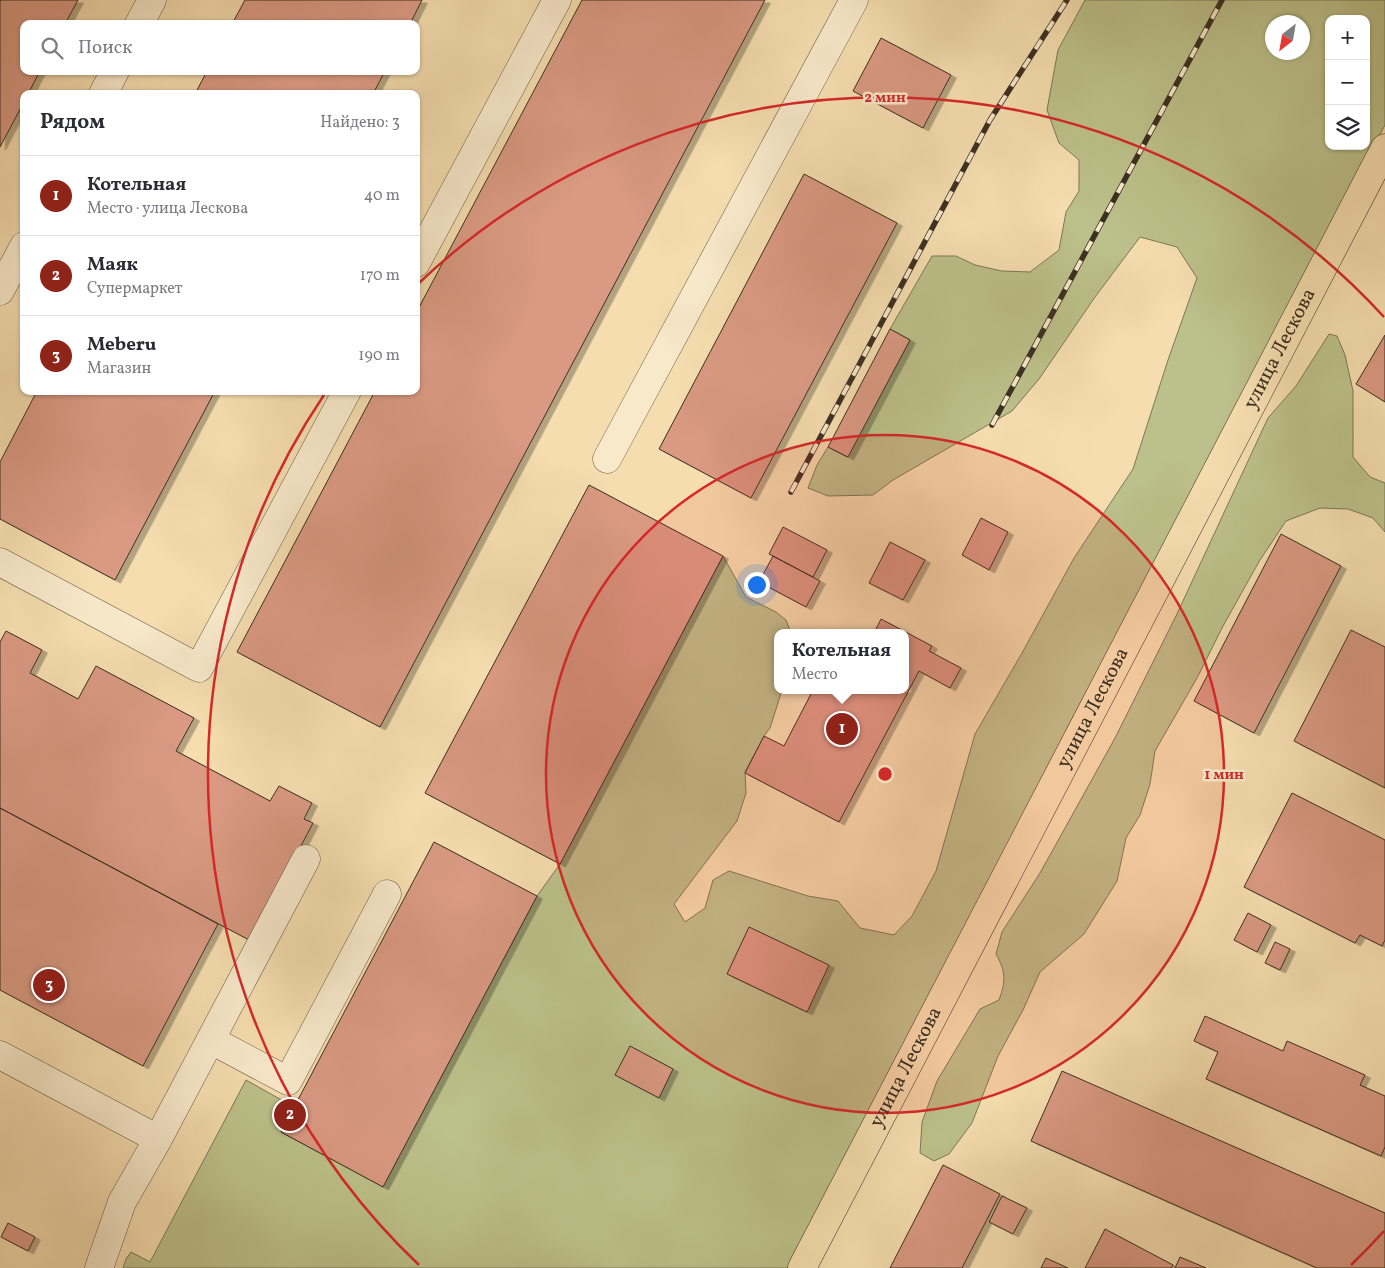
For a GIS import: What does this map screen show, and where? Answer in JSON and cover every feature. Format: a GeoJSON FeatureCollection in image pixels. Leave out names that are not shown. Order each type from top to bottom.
{"type":"FeatureCollection","features":[{"type":"Feature","properties":{"kind":"main road","name":"улица Лескова"},"geometry":{"type":"LineString","coordinates":[[808,1266],[1385,148]]}},
{"type":"Feature","properties":{"kind":"lane"},"geometry":{"type":"LineString","coordinates":[[142,20],[152,0]]}},
{"type":"Feature","properties":{"kind":"lane"},"geometry":{"type":"LineString","coordinates":[[420,256],[557,0]]}},
{"type":"Feature","properties":{"kind":"lane"},"geometry":{"type":"LineString","coordinates":[[607,459],[854,0]]}},
{"type":"Feature","properties":{"kind":"lane"},"geometry":{"type":"LineString","coordinates":[[105,90],[113,75]]}},
{"type":"Feature","properties":{"kind":"lane"},"geometry":{"type":"LineString","coordinates":[[0,291],[20,254]]}},
{"type":"Feature","properties":{"kind":"lane"},"geometry":{"type":"LineString","coordinates":[[0,562],[199,668],[345,395]]}},
{"type":"Feature","properties":{"kind":"lane"},"geometry":{"type":"LineString","coordinates":[[99,1268],[122,1202],[158,1139],[306,859]]}},
{"type":"Feature","properties":{"kind":"lane"},"geometry":{"type":"LineString","coordinates":[[211,1040],[288,1081],[387,894]]}},
{"type":"Feature","properties":{"kind":"lane"},"geometry":{"type":"LineString","coordinates":[[0,1055],[158,1139]]}},
{"type":"Feature","properties":{"kind":"green space"},"geometry":{"type":"Polygon","coordinates":[[[1085,0],[1385,0],[1385,125],[1287,307],[1174,528],[1072,719],[790,1268],[123,1268],[131,1252],[150,1262],[246,1080],[294,1107],[281,1132],[383,1186],[537,896],[560,864],[723,556],[746,597],[776,612],[786,620],[789,629],[774,629],[774,694],[781,694],[770,728],[745,772],[746,793],[737,821],[674,904],[685,922],[705,908],[713,880],[729,871],[808,896],[838,901],[860,928],[894,935],[912,916],[936,871],[975,734],[1074,558],[1133,469],[1197,278],[1177,247],[1140,237],[1095,297],[1039,379],[1012,411],[893,480],[873,495],[828,496],[808,488],[817,465],[828,447],[847,457],[910,340],[890,329],[932,256],[956,256],[975,265],[1002,271],[1030,272],[1059,250],[1066,212],[1079,191],[1079,160],[1059,143],[1047,110],[1058,50],[1085,0]]]}},
{"type":"Feature","properties":{"kind":"green space"},"geometry":{"type":"Polygon","coordinates":[[[1329,334],[1337,336],[1345,355],[1353,391],[1353,457],[1370,477],[1385,483],[1385,532],[1373,518],[1348,509],[1320,508],[1286,521],[1260,560],[1223,626],[1197,678],[1155,751],[1150,784],[1140,815],[1126,838],[1117,881],[1084,934],[1040,972],[1023,1010],[998,1056],[972,1123],[949,1154],[934,1161],[920,1153],[922,1122],[937,1081],[980,1009],[999,1000],[1004,977],[1002,966],[996,954],[1002,932],[1040,873],[1115,738],[1176,616],[1268,418],[1296,386],[1329,334]]]}},
{"type":"Feature","properties":{"kind":"building"},"geometry":{"type":"Polygon","coordinates":[[[0,0],[78,0],[67,20],[20,20],[20,75],[38,75],[30,90],[20,90],[20,110],[0,147],[0,0]]]}},
{"type":"Feature","properties":{"kind":"building"},"geometry":{"type":"Polygon","coordinates":[[[245,0],[422,0],[412,20],[234,20],[245,0]]]}},
{"type":"Feature","properties":{"kind":"building"},"geometry":{"type":"Polygon","coordinates":[[[582,0],[765,0],[380,727],[237,652],[373,395],[420,395],[420,305],[582,0]]]}},
{"type":"Feature","properties":{"kind":"building"},"geometry":{"type":"Polygon","coordinates":[[[881,38],[951,75],[923,128],[853,91],[881,38]]]}},
{"type":"Feature","properties":{"kind":"building"},"geometry":{"type":"Polygon","coordinates":[[[205,75],[383,75],[375,90],[197,90],[205,75]]]}},
{"type":"Feature","properties":{"kind":"building"},"geometry":{"type":"Polygon","coordinates":[[[804,174],[897,223],[751,498],[659,449],[804,174]]]}},
{"type":"Feature","properties":{"kind":"building"},"geometry":{"type":"Polygon","coordinates":[[[890,329],[910,340],[848,457],[828,447],[890,329]]]}},
{"type":"Feature","properties":{"kind":"building"},"geometry":{"type":"Polygon","coordinates":[[[1385,335],[1385,402],[1356,384],[1385,335]]]}},
{"type":"Feature","properties":{"kind":"building"},"geometry":{"type":"Polygon","coordinates":[[[35,395],[213,395],[115,580],[0,519],[0,462],[35,395]]]}},
{"type":"Feature","properties":{"kind":"building"},"geometry":{"type":"Polygon","coordinates":[[[589,485],[723,556],[560,864],[425,793],[589,485]]]}},
{"type":"Feature","properties":{"kind":"building"},"geometry":{"type":"Polygon","coordinates":[[[981,518],[1008,532],[989,570],[962,555],[981,518]]]}},
{"type":"Feature","properties":{"kind":"building"},"geometry":{"type":"Polygon","coordinates":[[[783,527],[827,550],[813,577],[769,554],[783,527]]]}},
{"type":"Feature","properties":{"kind":"building"},"geometry":{"type":"Polygon","coordinates":[[[1281,534],[1341,566],[1254,733],[1194,701],[1281,534]]]}},
{"type":"Feature","properties":{"kind":"building"},"geometry":{"type":"Polygon","coordinates":[[[890,542],[925,560],[903,600],[869,583],[890,542]]]}},
{"type":"Feature","properties":{"kind":"building"},"geometry":{"type":"Polygon","coordinates":[[[773,556],[820,581],[806,607],[759,582],[773,556]]]}},
{"type":"Feature","properties":{"kind":"building"},"geometry":{"type":"Polygon","coordinates":[[[881,619],[900,629],[876,629],[881,619]]]}},
{"type":"Feature","properties":{"kind":"building"},"geometry":{"type":"Polygon","coordinates":[[[1351,630],[1385,647],[1385,788],[1294,741],[1351,630]]]}},
{"type":"Feature","properties":{"kind":"building"},"geometry":{"type":"Polygon","coordinates":[[[6,631],[42,650],[30,673],[78,699],[96,666],[194,718],[176,751],[270,801],[279,786],[312,803],[304,819],[313,823],[251,941],[0,808],[0,642],[6,631]]]}},
{"type":"Feature","properties":{"kind":"building"},"geometry":{"type":"Polygon","coordinates":[[[909,634],[932,646],[929,651],[961,668],[950,688],[919,671],[909,690],[909,634]]]}},
{"type":"Feature","properties":{"kind":"building"},"geometry":{"type":"Polygon","coordinates":[[[811,694],[907,694],[839,822],[745,773],[764,736],[784,746],[811,694]]]}},
{"type":"Feature","properties":{"kind":"building"},"geometry":{"type":"Polygon","coordinates":[[[1292,793],[1385,840],[1385,940],[1382,946],[1360,935],[1355,943],[1244,887],[1292,793]]]}},
{"type":"Feature","properties":{"kind":"building"},"geometry":{"type":"Polygon","coordinates":[[[0,808],[218,924],[143,1066],[0,990],[0,808]]]}},
{"type":"Feature","properties":{"kind":"building"},"geometry":{"type":"Polygon","coordinates":[[[434,842],[537,896],[383,1187],[281,1132],[434,842]]]}},
{"type":"Feature","properties":{"kind":"building"},"geometry":{"type":"Polygon","coordinates":[[[1248,913],[1271,925],[1257,952],[1234,940],[1248,913]]]}},
{"type":"Feature","properties":{"kind":"building"},"geometry":{"type":"Polygon","coordinates":[[[749,927],[829,965],[807,1012],[727,974],[749,927]]]}},
{"type":"Feature","properties":{"kind":"building"},"geometry":{"type":"Polygon","coordinates":[[[1275,942],[1290,949],[1280,970],[1265,963],[1275,942]]]}},
{"type":"Feature","properties":{"kind":"building"},"geometry":{"type":"Polygon","coordinates":[[[1205,1016],[1283,1051],[1287,1041],[1365,1075],[1360,1085],[1385,1096],[1385,1147],[1381,1156],[1206,1079],[1218,1052],[1194,1041],[1205,1016]]]}},
{"type":"Feature","properties":{"kind":"building"},"geometry":{"type":"Polygon","coordinates":[[[630,1046],[673,1069],[659,1098],[615,1075],[630,1046]]]}},
{"type":"Feature","properties":{"kind":"building"},"geometry":{"type":"Polygon","coordinates":[[[1062,1071],[1385,1213],[1385,1268],[1317,1268],[1031,1141],[1062,1071]]]}},
{"type":"Feature","properties":{"kind":"building"},"geometry":{"type":"Polygon","coordinates":[[[943,1165],[1000,1194],[962,1268],[890,1268],[943,1165]]]}},
{"type":"Feature","properties":{"kind":"building"},"geometry":{"type":"Polygon","coordinates":[[[1002,1196],[1027,1208],[1013,1234],[989,1222],[1002,1196]]]}},
{"type":"Feature","properties":{"kind":"building"},"geometry":{"type":"Polygon","coordinates":[[[8,1223],[35,1237],[28,1251],[1,1237],[8,1223]]]}},
{"type":"Feature","properties":{"kind":"building"},"geometry":{"type":"Polygon","coordinates":[[[1105,1229],[1173,1265],[1171,1268],[1085,1268],[1105,1229]]]}},
{"type":"Feature","properties":{"kind":"building"},"geometry":{"type":"Polygon","coordinates":[[[1180,1257],[1206,1268],[1175,1268],[1180,1257]]]}},
{"type":"Feature","properties":{"kind":"building"},"geometry":{"type":"Polygon","coordinates":[[[1046,1258],[1068,1268],[1041,1268],[1046,1258]]]}},
{"type":"Feature","properties":{"kind":"railway"},"geometry":{"type":"LineString","coordinates":[[791,492],[990,120],[1067,0]]}},
{"type":"Feature","properties":{"kind":"railway"},"geometry":{"type":"LineString","coordinates":[[992,425],[1222,0]]}},
{"type":"Feature","properties":{"kind":"place","name":"Котельная"},"geometry":{"type":"Point","coordinates":[842,729]}},
{"type":"Feature","properties":{"kind":"place","name":"Meberu"},"geometry":{"type":"Point","coordinates":[49,985]}},
{"type":"Feature","properties":{"kind":"place","name":"Маяк"},"geometry":{"type":"Point","coordinates":[290,1115]}}]}
